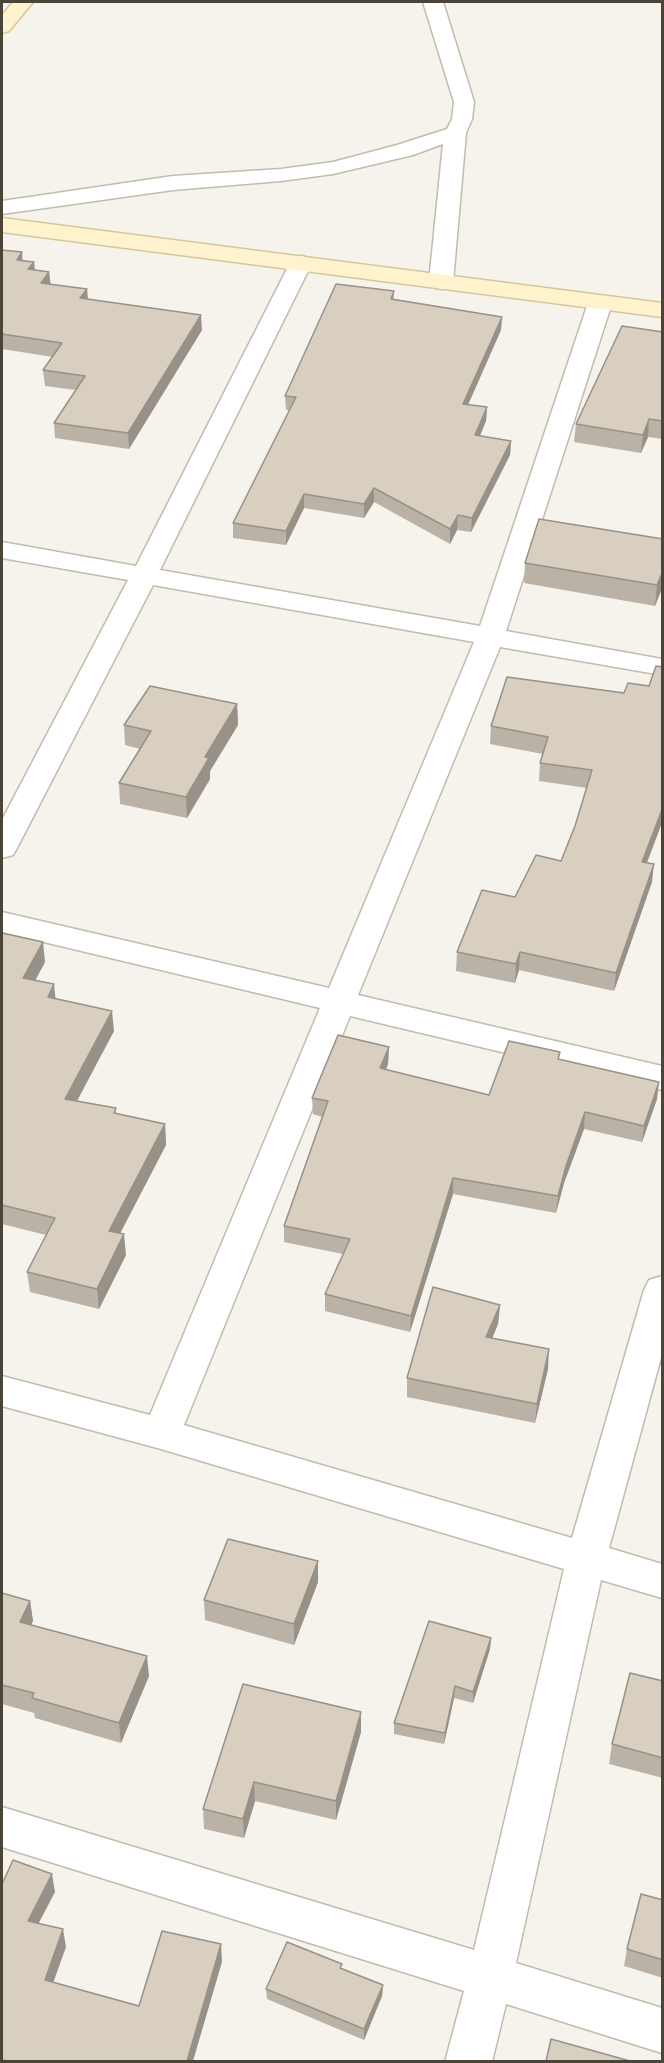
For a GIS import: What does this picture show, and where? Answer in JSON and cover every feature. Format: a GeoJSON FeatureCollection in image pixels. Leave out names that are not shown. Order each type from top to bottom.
{"type":"FeatureCollection","features":[{"type":"Feature","properties":{"kind":"street"},"geometry":{"type":"LineString","coordinates":[[2,27],[23,2]]}},
{"type":"Feature","properties":{"kind":"street"},"geometry":{"type":"LineString","coordinates":[[433,2],[464,102],[462,119],[455,133],[441,282]]}},
{"type":"Feature","properties":{"kind":"street"},"geometry":{"type":"LineString","coordinates":[[2,208],[173,183],[281,175],[333,168],[405,150],[455,133]]}},
{"type":"Feature","properties":{"kind":"street"},"geometry":{"type":"LineString","coordinates":[[2,225],[663,310]]}},
{"type":"Feature","properties":{"kind":"street"},"geometry":{"type":"LineString","coordinates":[[2,848],[144,576],[301,263]]}},
{"type":"Feature","properties":{"kind":"street"},"geometry":{"type":"LineString","coordinates":[[161,1434],[490,637],[600,303]]}},
{"type":"Feature","properties":{"kind":"street"},"geometry":{"type":"LineString","coordinates":[[2,550],[663,667]]}},
{"type":"Feature","properties":{"kind":"street"},"geometry":{"type":"LineString","coordinates":[[2,922],[663,1078]]}},
{"type":"Feature","properties":{"kind":"street"},"geometry":{"type":"LineString","coordinates":[[468,2061],[490,1978],[586,1559],[663,1290]]}},
{"type":"Feature","properties":{"kind":"street"},"geometry":{"type":"LineString","coordinates":[[2,1391],[161,1434],[663,1581]]}},
{"type":"Feature","properties":{"kind":"street"},"geometry":{"type":"LineString","coordinates":[[2,1827],[663,2030]]}},
{"type":"Feature","properties":{"kind":"building"},"geometry":{"type":"Polygon","coordinates":[[[2,250],[22,252],[17,260],[34,262],[28,269],[49,272],[41,283],[87,289],[80,298],[201,315],[128,433],[54,423],[85,376],[43,370],[62,343],[2,334],[2,250]]]}},
{"type":"Feature","properties":{"kind":"building"},"geometry":{"type":"Polygon","coordinates":[[[336,284],[394,291],[391,299],[502,317],[463,404],[487,407],[475,435],[511,441],[472,518],[458,515],[450,529],[374,488],[364,504],[304,494],[286,531],[233,523],[296,397],[285,396],[336,284]]]}},
{"type":"Feature","properties":{"kind":"building"},"geometry":{"type":"Polygon","coordinates":[[[622,326],[663,332],[663,421],[649,419],[643,435],[576,424],[622,326]]]}},
{"type":"Feature","properties":{"kind":"building"},"geometry":{"type":"Polygon","coordinates":[[[539,519],[663,539],[663,571],[657,585],[525,563],[539,519]]]}},
{"type":"Feature","properties":{"kind":"building"},"geometry":{"type":"Polygon","coordinates":[[[656,666],[663,667],[663,807],[642,862],[654,864],[616,973],[520,952],[516,964],[457,952],[482,890],[515,897],[536,855],[561,861],[575,826],[592,770],[540,763],[548,737],[491,726],[507,677],[624,693],[628,683],[649,686],[656,666]]]}},
{"type":"Feature","properties":{"kind":"building"},"geometry":{"type":"Polygon","coordinates":[[[150,686],[237,704],[205,757],[209,758],[186,797],[119,783],[151,731],[124,725],[150,686]]]}},
{"type":"Feature","properties":{"kind":"building"},"geometry":{"type":"Polygon","coordinates":[[[2,933],[43,942],[23,978],[54,984],[48,997],[112,1011],[65,1099],[116,1108],[114,1113],[165,1124],[109,1231],[124,1234],[97,1289],[27,1272],[55,1218],[2,1205],[2,933]]]}},
{"type":"Feature","properties":{"kind":"building"},"geometry":{"type":"Polygon","coordinates":[[[338,1035],[389,1047],[380,1068],[489,1095],[509,1041],[560,1052],[558,1059],[659,1082],[644,1126],[585,1112],[558,1196],[453,1178],[411,1316],[325,1294],[350,1239],[284,1226],[328,1101],[312,1098],[338,1035]]]}},
{"type":"Feature","properties":{"kind":"building"},"geometry":{"type":"Polygon","coordinates":[[[433,1287],[500,1305],[486,1337],[549,1349],[537,1404],[407,1378],[433,1287]]]}},
{"type":"Feature","properties":{"kind":"building"},"geometry":{"type":"Polygon","coordinates":[[[228,1539],[318,1561],[294,1624],[204,1600],[228,1539]]]}},
{"type":"Feature","properties":{"kind":"building"},"geometry":{"type":"Polygon","coordinates":[[[2,1593],[30,1601],[20,1622],[147,1656],[119,1723],[32,1698],[34,1693],[2,1685],[2,1593]]]}},
{"type":"Feature","properties":{"kind":"building"},"geometry":{"type":"Polygon","coordinates":[[[429,1621],[491,1638],[473,1692],[455,1686],[445,1733],[394,1723],[429,1621]]]}},
{"type":"Feature","properties":{"kind":"building"},"geometry":{"type":"Polygon","coordinates":[[[630,1673],[663,1681],[663,1758],[612,1744],[630,1673]]]}},
{"type":"Feature","properties":{"kind":"building"},"geometry":{"type":"Polygon","coordinates":[[[243,1684],[361,1712],[336,1801],[254,1782],[243,1819],[203,1809],[243,1684]]]}},
{"type":"Feature","properties":{"kind":"building"},"geometry":{"type":"Polygon","coordinates":[[[13,1860],[52,1874],[28,1921],[63,1929],[45,1980],[139,2006],[162,1931],[221,1944],[187,2061],[2,2060],[2,1884],[13,1860]]]}},
{"type":"Feature","properties":{"kind":"building"},"geometry":{"type":"Polygon","coordinates":[[[641,1894],[663,1900],[663,1960],[627,1949],[641,1894]]]}},
{"type":"Feature","properties":{"kind":"building"},"geometry":{"type":"Polygon","coordinates":[[[287,1942],[342,1964],[340,1968],[383,1985],[364,2029],[266,1989],[287,1942]]]}},
{"type":"Feature","properties":{"kind":"building"},"geometry":{"type":"Polygon","coordinates":[[[551,2039],[630,2061],[546,2061],[551,2039]]]}}]}
